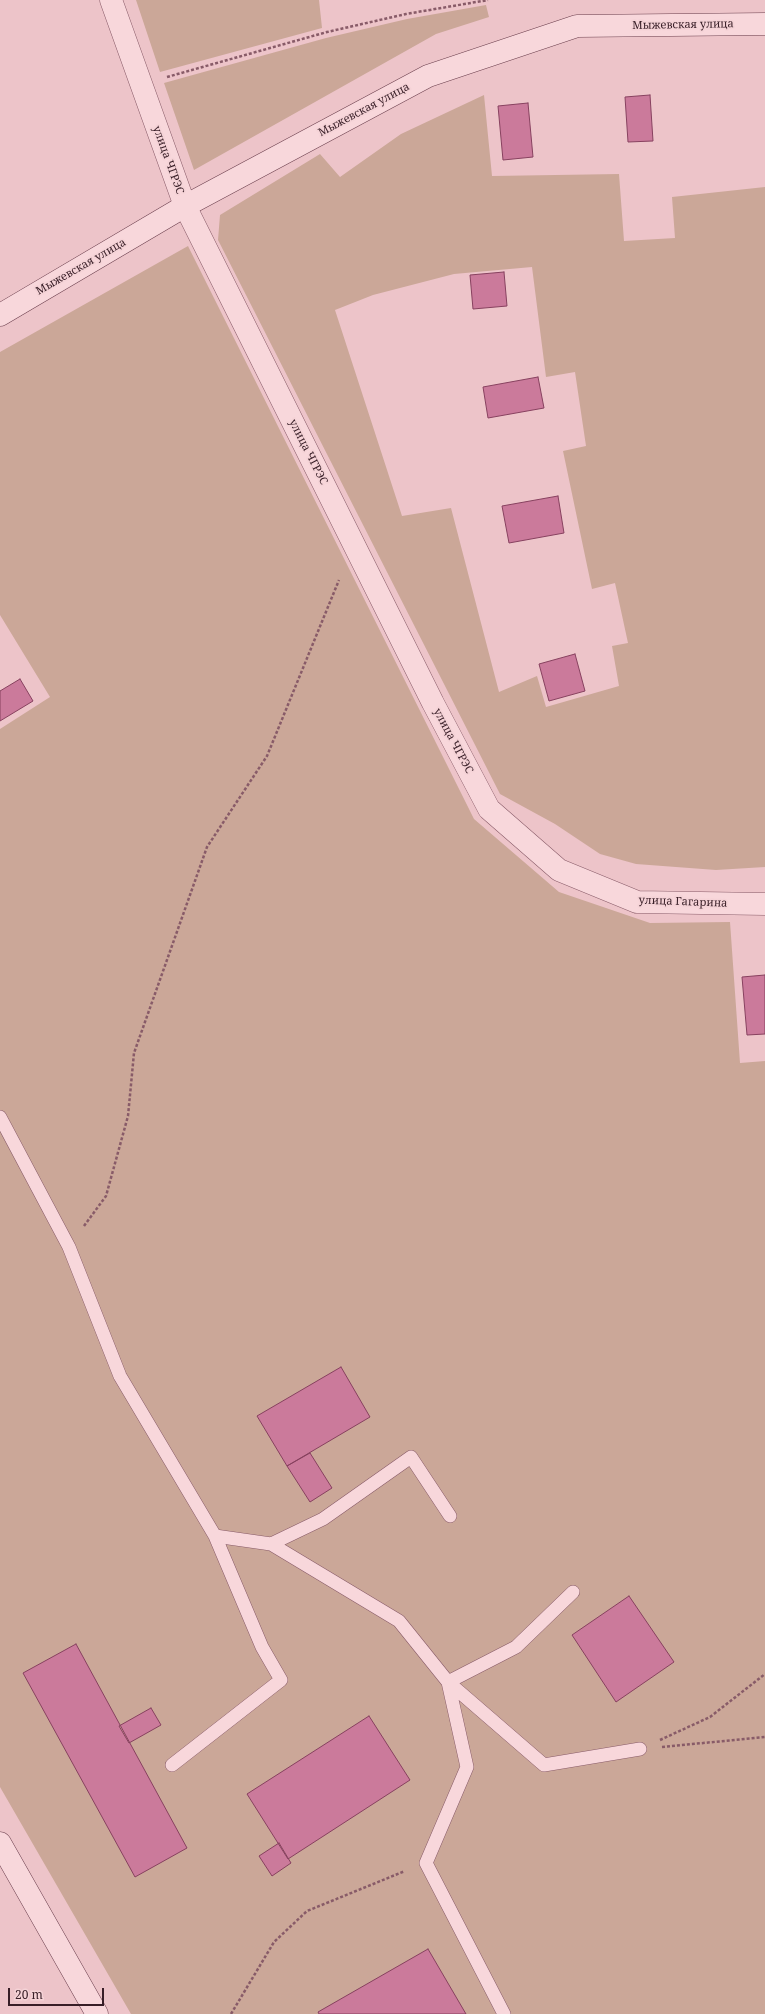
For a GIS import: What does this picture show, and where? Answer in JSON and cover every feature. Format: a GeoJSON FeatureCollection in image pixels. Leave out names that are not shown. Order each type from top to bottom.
{"type":"FeatureCollection","features":[{"type":"Feature","properties":{"kind":"street","name":"улица ЧГРЭС"},"geometry":{"type":"LineString","coordinates":[[111,0],[185,206],[433,703],[489,809],[559,870]]}},
{"type":"Feature","properties":{"kind":"street","name":"Мыжевская улица"},"geometry":{"type":"LineString","coordinates":[[0,315],[185,206],[428,76],[577,26],[765,24]]}},
{"type":"Feature","properties":{"kind":"street","name":"улица Гагарина"},"geometry":{"type":"LineString","coordinates":[[559,870],[637,902],[765,904]]}},
{"type":"Feature","properties":{"kind":"street"},"geometry":{"type":"LineString","coordinates":[[0,1843],[97,2014]]}},
{"type":"Feature","properties":{"kind":"lane"},"geometry":{"type":"LineString","coordinates":[[0,1117],[69,1247],[120,1376],[215,1536],[262,1646],[281,1680],[172,1766]]}},
{"type":"Feature","properties":{"kind":"lane"},"geometry":{"type":"LineString","coordinates":[[271,1544],[323,1519],[411,1457],[450,1516]]}},
{"type":"Feature","properties":{"kind":"lane"},"geometry":{"type":"LineString","coordinates":[[215,1536],[271,1544],[399,1622],[448,1682],[544,1765],[640,1749]]}},
{"type":"Feature","properties":{"kind":"lane"},"geometry":{"type":"LineString","coordinates":[[448,1682],[516,1647],[573,1592]]}},
{"type":"Feature","properties":{"kind":"lane"},"geometry":{"type":"LineString","coordinates":[[448,1682],[467,1767],[426,1863],[504,2014]]}},
{"type":"Feature","properties":{"kind":"path"},"geometry":{"type":"LineString","coordinates":[[140,84],[327,32],[406,14],[488,0]]}},
{"type":"Feature","properties":{"kind":"path"},"geometry":{"type":"LineString","coordinates":[[69,1247],[106,1196],[128,1116],[134,1052],[207,847],[267,756],[346,563],[355,547]]}},
{"type":"Feature","properties":{"kind":"path"},"geometry":{"type":"LineString","coordinates":[[640,1749],[710,1717],[765,1674]]}},
{"type":"Feature","properties":{"kind":"path"},"geometry":{"type":"LineString","coordinates":[[640,1749],[765,1737]]}},
{"type":"Feature","properties":{"kind":"path"},"geometry":{"type":"LineString","coordinates":[[231,2014],[274,1942],[307,1911],[426,1863]]}},
{"type":"Feature","properties":{"kind":"shaded area"},"geometry":{"type":"Polygon","coordinates":[[[136,0],[319,0],[322,28],[160,72],[136,0]]]}},
{"type":"Feature","properties":{"kind":"shaded area"},"geometry":{"type":"Polygon","coordinates":[[[486,5],[489,17],[436,34],[194,170],[164,83],[326,38],[407,19],[486,5]]]}},
{"type":"Feature","properties":{"kind":"shaded area"},"geometry":{"type":"Polygon","coordinates":[[[484,95],[492,176],[619,174],[624,241],[675,238],[672,197],[765,187],[765,867],[716,870],[636,864],[600,854],[555,824],[500,794],[218,240],[220,215],[320,154],[340,177],[401,134],[484,95]],[[532,267],[454,274],[373,295],[335,310],[402,516],[451,508],[499,692],[537,676],[546,707],[619,686],[612,646],[628,643],[615,583],[592,589],[563,451],[586,446],[575,372],[546,377],[532,267]]]}},
{"type":"Feature","properties":{"kind":"shaded area"},"geometry":{"type":"Polygon","coordinates":[[[188,246],[474,819],[559,892],[650,923],[730,922],[740,1063],[765,1061],[765,2014],[131,2014],[0,1787],[0,729],[50,697],[0,615],[0,352],[188,246]]]}},
{"type":"Feature","properties":{"kind":"building"},"geometry":{"type":"Polygon","coordinates":[[[650,95],[653,141],[628,142],[625,97],[650,95]]]}},
{"type":"Feature","properties":{"kind":"building"},"geometry":{"type":"Polygon","coordinates":[[[528,103],[533,157],[503,160],[498,106],[528,103]]]}},
{"type":"Feature","properties":{"kind":"building"},"geometry":{"type":"Polygon","coordinates":[[[504,272],[507,306],[473,309],[470,275],[504,272]]]}},
{"type":"Feature","properties":{"kind":"building"},"geometry":{"type":"Polygon","coordinates":[[[538,377],[544,408],[488,418],[483,387],[538,377]]]}},
{"type":"Feature","properties":{"kind":"building"},"geometry":{"type":"Polygon","coordinates":[[[558,496],[564,533],[509,543],[502,506],[558,496]]]}},
{"type":"Feature","properties":{"kind":"building"},"geometry":{"type":"Polygon","coordinates":[[[575,654],[585,691],[549,701],[539,664],[575,654]]]}},
{"type":"Feature","properties":{"kind":"building"},"geometry":{"type":"Polygon","coordinates":[[[20,679],[33,701],[0,721],[0,691],[20,679]]]}},
{"type":"Feature","properties":{"kind":"building"},"geometry":{"type":"Polygon","coordinates":[[[765,975],[765,1034],[747,1035],[742,977],[765,975]]]}},
{"type":"Feature","properties":{"kind":"building"},"geometry":{"type":"Polygon","coordinates":[[[341,1367],[370,1417],[287,1466],[257,1416],[341,1367]]]}},
{"type":"Feature","properties":{"kind":"building"},"geometry":{"type":"Polygon","coordinates":[[[310,1453],[332,1488],[310,1502],[287,1466],[310,1453]]]}},
{"type":"Feature","properties":{"kind":"building"},"geometry":{"type":"Polygon","coordinates":[[[629,1596],[674,1662],[616,1702],[572,1635],[629,1596]]]}},
{"type":"Feature","properties":{"kind":"building"},"geometry":{"type":"Polygon","coordinates":[[[76,1644],[187,1848],[135,1877],[23,1673],[76,1644]]]}},
{"type":"Feature","properties":{"kind":"building"},"geometry":{"type":"Polygon","coordinates":[[[151,1708],[161,1725],[129,1743],[119,1726],[151,1708]]]}},
{"type":"Feature","properties":{"kind":"building"},"geometry":{"type":"Polygon","coordinates":[[[369,1716],[410,1780],[288,1859],[247,1794],[369,1716]]]}},
{"type":"Feature","properties":{"kind":"building"},"geometry":{"type":"Polygon","coordinates":[[[279,1843],[291,1863],[272,1876],[259,1856],[279,1843]]]}},
{"type":"Feature","properties":{"kind":"building"},"geometry":{"type":"Polygon","coordinates":[[[428,1949],[466,2014],[319,2014],[318,2012],[428,1949]]]}}]}
